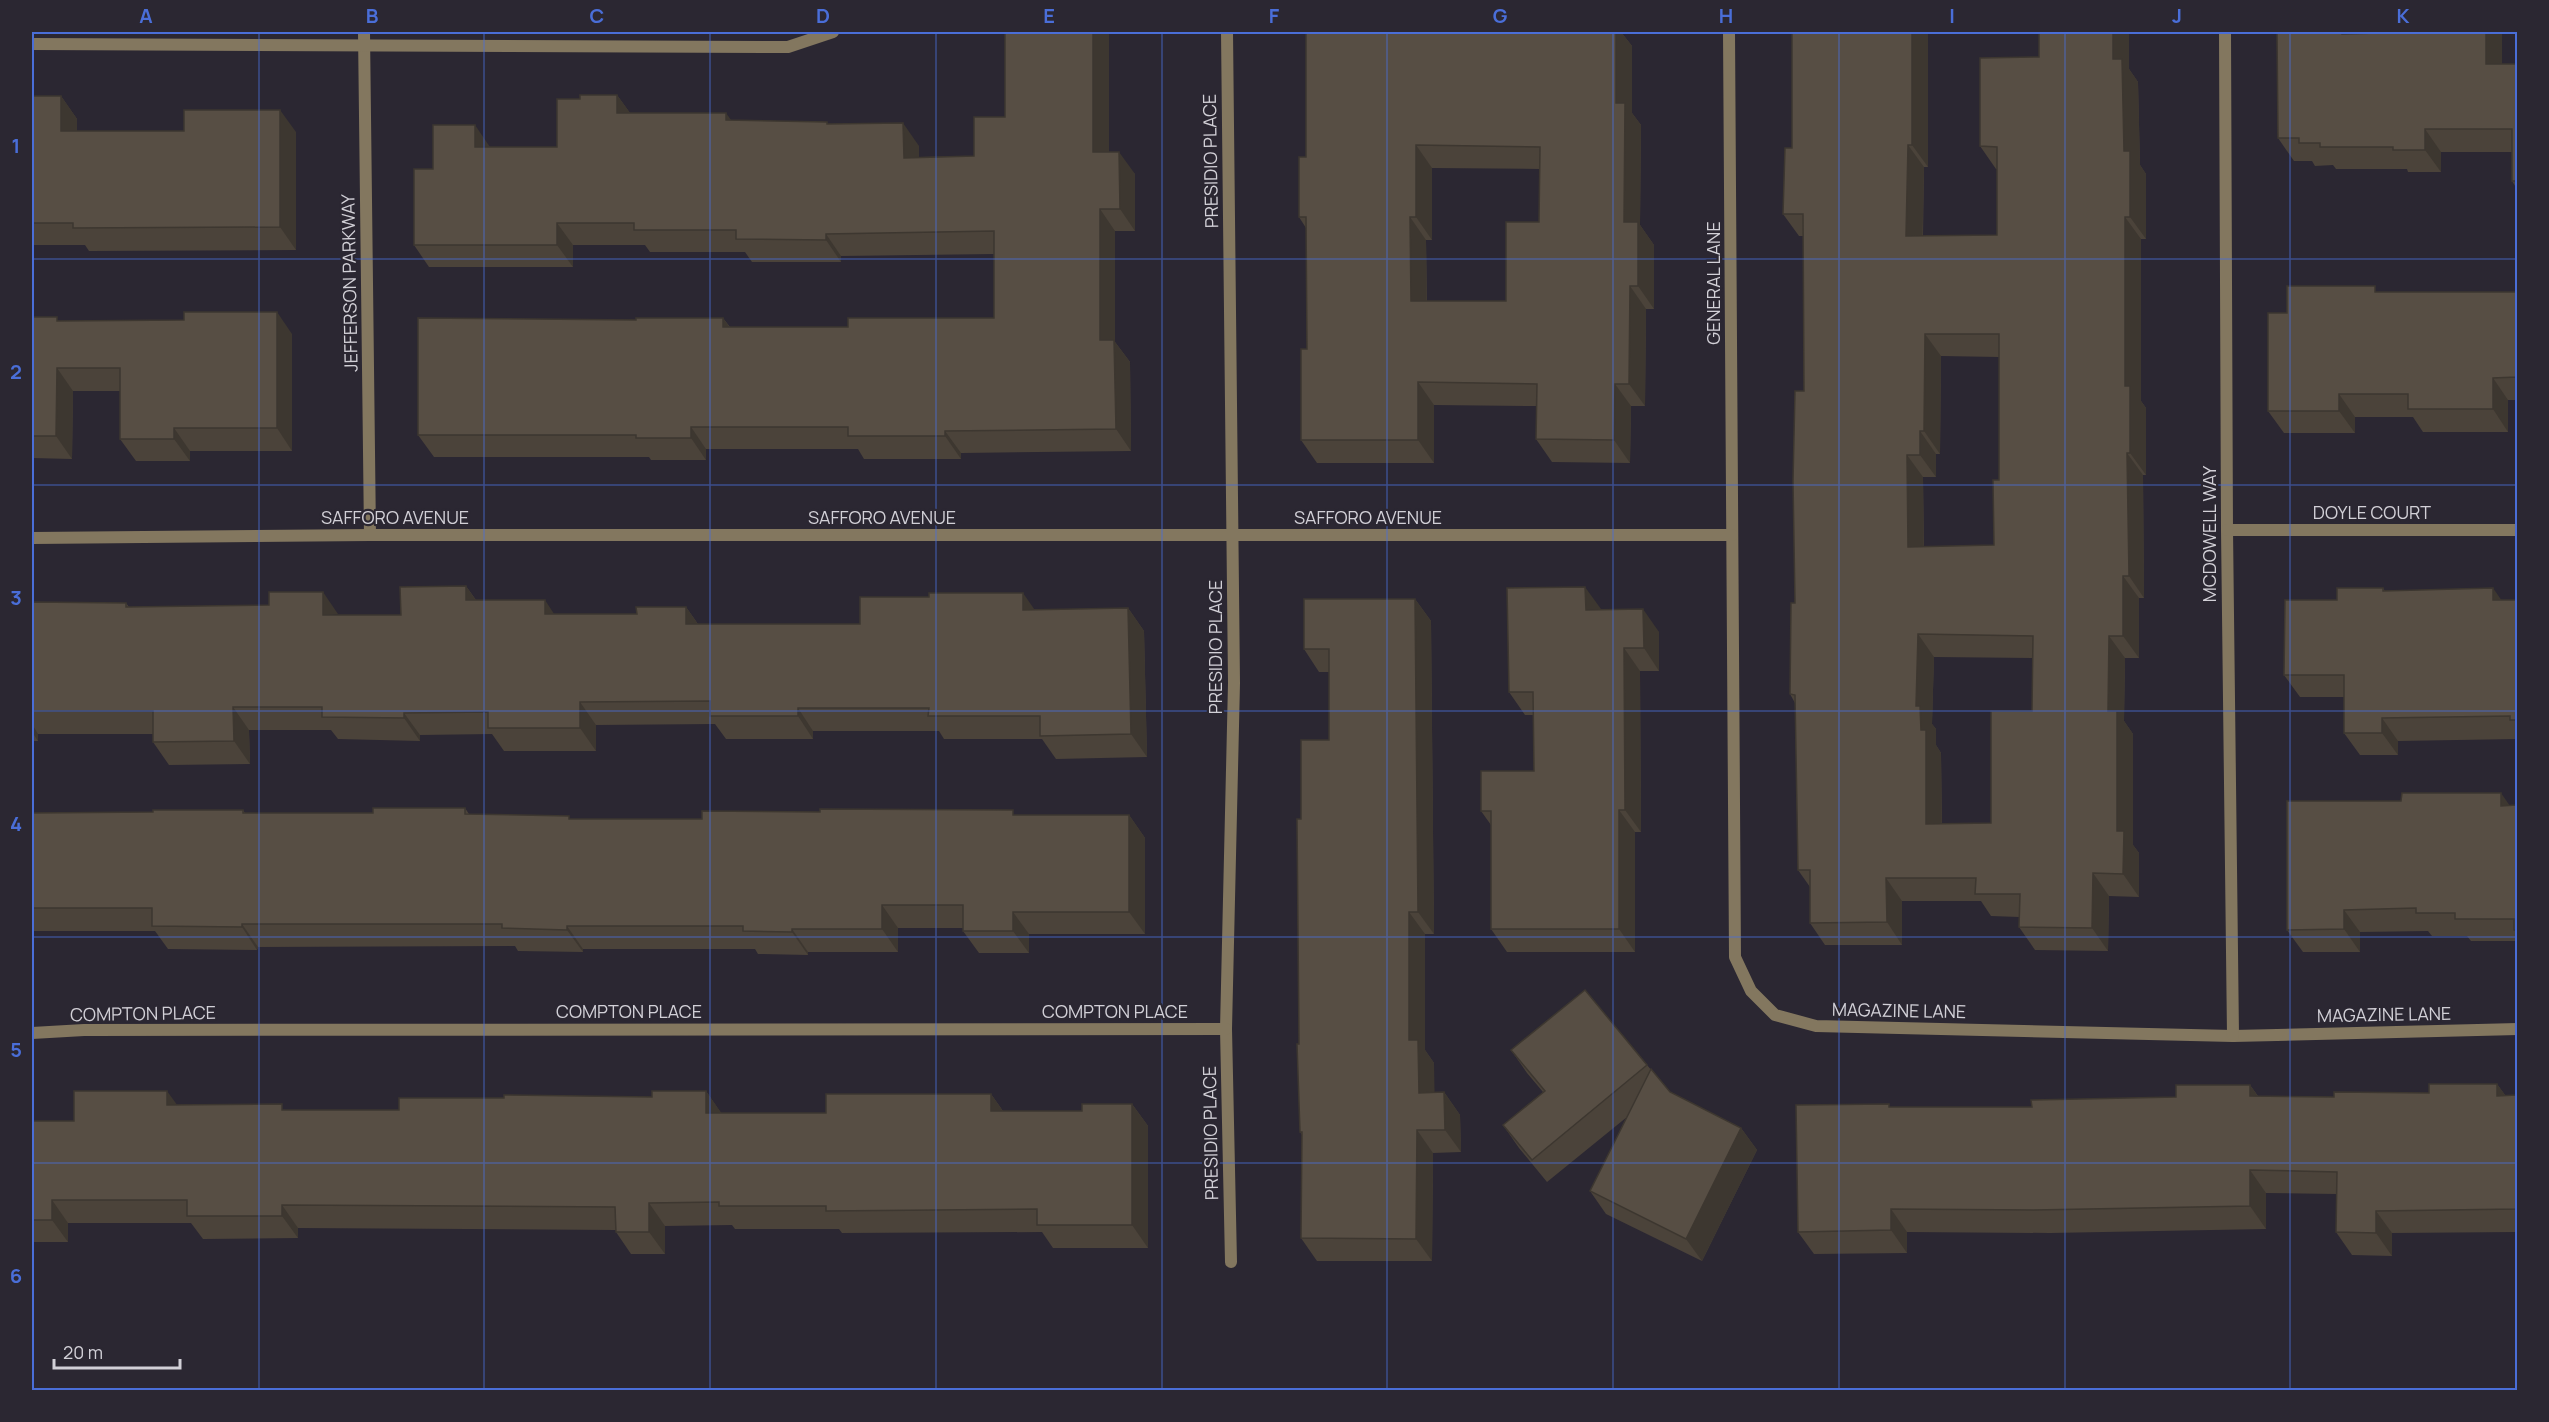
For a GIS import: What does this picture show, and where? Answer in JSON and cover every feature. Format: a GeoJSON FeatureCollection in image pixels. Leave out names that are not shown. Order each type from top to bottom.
{"type":"FeatureCollection","features":[{"type":"Feature","properties":{"kind":"street","name":"JEFFERSON PARKWAY"},"geometry":{"type":"LineString","coordinates":[[364,32],[370,535]]}},
{"type":"Feature","properties":{"kind":"street"},"geometry":{"type":"LineString","coordinates":[[32,44],[788,47],[833,32]]}},
{"type":"Feature","properties":{"kind":"street","name":"PRESIDIO PLACE"},"geometry":{"type":"LineString","coordinates":[[1227,32],[1234,683],[1226,1029],[1231,1262]]}},
{"type":"Feature","properties":{"kind":"street","name":"GENERAL LANE"},"geometry":{"type":"LineString","coordinates":[[1730,32],[1732,535]]}},
{"type":"Feature","properties":{"kind":"street","name":"MCDOWELL WAY"},"geometry":{"type":"LineString","coordinates":[[2225,32],[2226,530],[2233,1036]]}},
{"type":"Feature","properties":{"kind":"street","name":"DOYLE COURT"},"geometry":{"type":"LineString","coordinates":[[2226,530],[2517,530]]}},
{"type":"Feature","properties":{"kind":"street","name":"SAFFORO AVENUE"},"geometry":{"type":"LineString","coordinates":[[32,538],[370,535],[1732,535]]}},
{"type":"Feature","properties":{"kind":"street","name":"MAGAZINE LANE"},"geometry":{"type":"LineString","coordinates":[[1732,535],[1736,957],[1751,991],[1775,1015],[1816,1026],[2233,1036],[2517,1029]]}},
{"type":"Feature","properties":{"kind":"street","name":"COMPTON PLACE"},"geometry":{"type":"LineString","coordinates":[[32,1034],[96,1030],[1226,1029]]}},
{"type":"Feature","properties":{"kind":"building"},"geometry":{"type":"Polygon","coordinates":[[[1005,32],[1093,32],[1093,152],[1119,152],[1120,209],[1100,209],[1100,340],[1114,340],[1116,429],[945,431],[945,436],[848,436],[848,427],[691,427],[691,438],[636,438],[636,435],[418,435],[418,318],[636,320],[636,318],[723,318],[723,327],[848,327],[848,318],[994,318],[994,231],[826,234],[826,240],[736,239],[736,230],[634,230],[634,223],[557,223],[557,245],[414,245],[414,169],[433,169],[433,125],[475,125],[475,147],[557,147],[557,99],[580,99],[580,95],[617,95],[617,113],[726,113],[726,120],[827,122],[827,124],[903,123],[904,158],[974,156],[974,117],[1005,117],[1005,32]]]}},
{"type":"Feature","properties":{"kind":"building"},"geometry":{"type":"Polygon","coordinates":[[[1306,32],[1616,32],[1616,103],[1625,103],[1624,222],[1638,222],[1638,286],[1630,286],[1629,384],[1615,384],[1614,440],[1536,439],[1537,384],[1418,382],[1418,440],[1301,440],[1301,349],[1307,349],[1306,217],[1299,217],[1299,157],[1306,157],[1306,32]],[[1416,145],[1416,217],[1410,217],[1411,301],[1506,301],[1506,222],[1539,222],[1540,147],[1416,145]]]}},
{"type":"Feature","properties":{"kind":"building"},"geometry":{"type":"Polygon","coordinates":[[[1792,32],[1912,32],[1912,145],[1908,145],[1906,236],[1997,235],[1997,147],[1980,146],[1980,58],[2039,57],[2039,32],[2113,32],[2113,59],[2122,59],[2124,151],[2130,151],[2130,217],[2125,217],[2125,386],[2130,386],[2130,453],[2127,453],[2129,576],[2123,576],[2123,636],[2109,636],[2108,711],[2117,711],[2117,831],[2124,831],[2123,874],[2093,873],[2092,928],[2019,927],[2020,894],[1975,894],[1976,878],[1886,878],[1887,922],[1810,923],[1810,870],[1798,870],[1795,695],[1790,694],[1791,603],[1795,603],[1793,481],[1795,391],[1804,391],[1803,214],[1783,214],[1785,148],[1792,148],[1792,32]],[[1925,334],[1924,431],[1920,431],[1920,455],[1907,455],[1908,547],[1994,545],[1993,480],[1999,480],[1999,334],[1925,334]],[[1918,634],[1916,706],[1920,706],[1921,730],[1926,730],[1926,824],[1991,823],[1991,711],[2032,711],[2033,636],[1918,634]]]}},
{"type":"Feature","properties":{"kind":"building"},"geometry":{"type":"Polygon","coordinates":[[[2277,32],[2342,32],[2342,34],[2486,32],[2486,64],[2517,64],[2517,181],[2512,181],[2512,129],[2425,129],[2425,150],[2393,150],[2393,147],[2320,147],[2320,143],[2299,143],[2299,138],[2278,138],[2277,32]]]}},
{"type":"Feature","properties":{"kind":"building"},"geometry":{"type":"Polygon","coordinates":[[[32,96],[61,96],[61,131],[184,131],[184,110],[280,110],[280,227],[73,228],[73,223],[32,223],[32,96]]]}},
{"type":"Feature","properties":{"kind":"building"},"geometry":{"type":"Polygon","coordinates":[[[2287,286],[2375,286],[2375,292],[2517,292],[2517,377],[2493,378],[2493,409],[2408,409],[2408,394],[2339,394],[2339,411],[2268,411],[2268,313],[2287,313],[2287,286]]]}},
{"type":"Feature","properties":{"kind":"building"},"geometry":{"type":"Polygon","coordinates":[[[184,312],[277,312],[277,428],[174,428],[174,439],[120,439],[120,368],[57,368],[56,436],[32,436],[32,317],[57,317],[57,321],[184,320],[184,312]]]}},
{"type":"Feature","properties":{"kind":"building"},"geometry":{"type":"Polygon","coordinates":[[[466,586],[466,600],[545,600],[545,614],[637,614],[636,607],[686,607],[686,624],[860,624],[860,597],[929,597],[929,593],[1023,593],[1023,610],[1128,608],[1131,734],[1040,736],[1040,716],[928,716],[929,708],[798,708],[798,716],[710,716],[710,701],[580,702],[580,728],[488,728],[488,712],[404,713],[404,718],[322,717],[322,707],[233,707],[234,741],[153,742],[153,711],[32,711],[32,602],[126,603],[126,607],[269,605],[269,592],[323,592],[323,615],[401,615],[400,587],[466,586]]]}},
{"type":"Feature","properties":{"kind":"building"},"geometry":{"type":"Polygon","coordinates":[[[1585,587],[1586,610],[1643,609],[1644,648],[1624,648],[1625,810],[1619,810],[1619,929],[1491,929],[1491,811],[1481,811],[1481,771],[1534,771],[1533,692],[1509,692],[1507,588],[1585,587]]]}},
{"type":"Feature","properties":{"kind":"building"},"geometry":{"type":"Polygon","coordinates":[[[2337,588],[2383,588],[2383,591],[2493,588],[2493,600],[2517,600],[2517,720],[2510,720],[2510,716],[2382,718],[2382,733],[2344,733],[2344,675],[2284,675],[2285,600],[2337,600],[2337,588]]]}},
{"type":"Feature","properties":{"kind":"building"},"geometry":{"type":"Polygon","coordinates":[[[1304,599],[1415,599],[1418,912],[1409,912],[1409,1040],[1418,1040],[1419,1093],[1444,1092],[1445,1130],[1417,1130],[1416,1239],[1301,1238],[1302,1132],[1300,1132],[1297,1044],[1299,1044],[1297,819],[1301,819],[1301,740],[1329,740],[1329,649],[1304,649],[1304,599]]]}},
{"type":"Feature","properties":{"kind":"building"},"geometry":{"type":"Polygon","coordinates":[[[2402,793],[2501,793],[2501,806],[2517,805],[2517,930],[2514,930],[2514,919],[2455,919],[2455,913],[2416,913],[2416,908],[2344,910],[2344,929],[2287,930],[2287,801],[2401,801],[2402,793]]]}},
{"type":"Feature","properties":{"kind":"building"},"geometry":{"type":"Polygon","coordinates":[[[373,808],[465,808],[465,814],[569,816],[569,819],[702,819],[702,811],[820,812],[820,809],[1013,810],[1013,815],[1129,815],[1129,912],[1013,912],[1013,931],[963,931],[963,905],[882,905],[882,929],[792,929],[792,932],[743,931],[743,926],[567,926],[567,930],[502,928],[502,924],[152,926],[152,908],[32,908],[32,813],[243,810],[243,813],[373,813],[373,808]]]}},
{"type":"Feature","properties":{"kind":"building"},"geometry":{"type":"Polygon","coordinates":[[[1585,990],[1647,1065],[1532,1160],[1503,1125],[1545,1091],[1511,1050],[1585,990]]]}},
{"type":"Feature","properties":{"kind":"building"},"geometry":{"type":"Polygon","coordinates":[[[1651,1069],[1670,1092],[1741,1128],[1686,1239],[1590,1191],[1651,1069]]]}},
{"type":"Feature","properties":{"kind":"building"},"geometry":{"type":"Polygon","coordinates":[[[2429,1084],[2497,1084],[2497,1096],[2517,1095],[2517,1209],[2376,1211],[2376,1233],[2336,1232],[2337,1172],[2250,1170],[2250,1206],[2034,1210],[1891,1209],[1891,1230],[1798,1232],[1796,1105],[2032,1107],[2031,1100],[2176,1097],[2176,1085],[2250,1085],[2250,1096],[2334,1097],[2334,1092],[2429,1093],[2429,1084]]]}},
{"type":"Feature","properties":{"kind":"building"},"geometry":{"type":"Polygon","coordinates":[[[74,1091],[167,1091],[167,1105],[282,1104],[282,1110],[399,1110],[399,1098],[504,1098],[504,1095],[652,1097],[652,1091],[706,1091],[706,1113],[826,1113],[826,1094],[991,1094],[991,1111],[1082,1111],[1082,1104],[1132,1104],[1132,1225],[1037,1225],[1037,1209],[826,1211],[826,1206],[719,1206],[719,1202],[649,1203],[649,1232],[616,1232],[615,1207],[282,1205],[282,1216],[187,1216],[187,1200],[52,1200],[52,1220],[32,1220],[32,1121],[74,1121],[74,1091]]]}}]}
